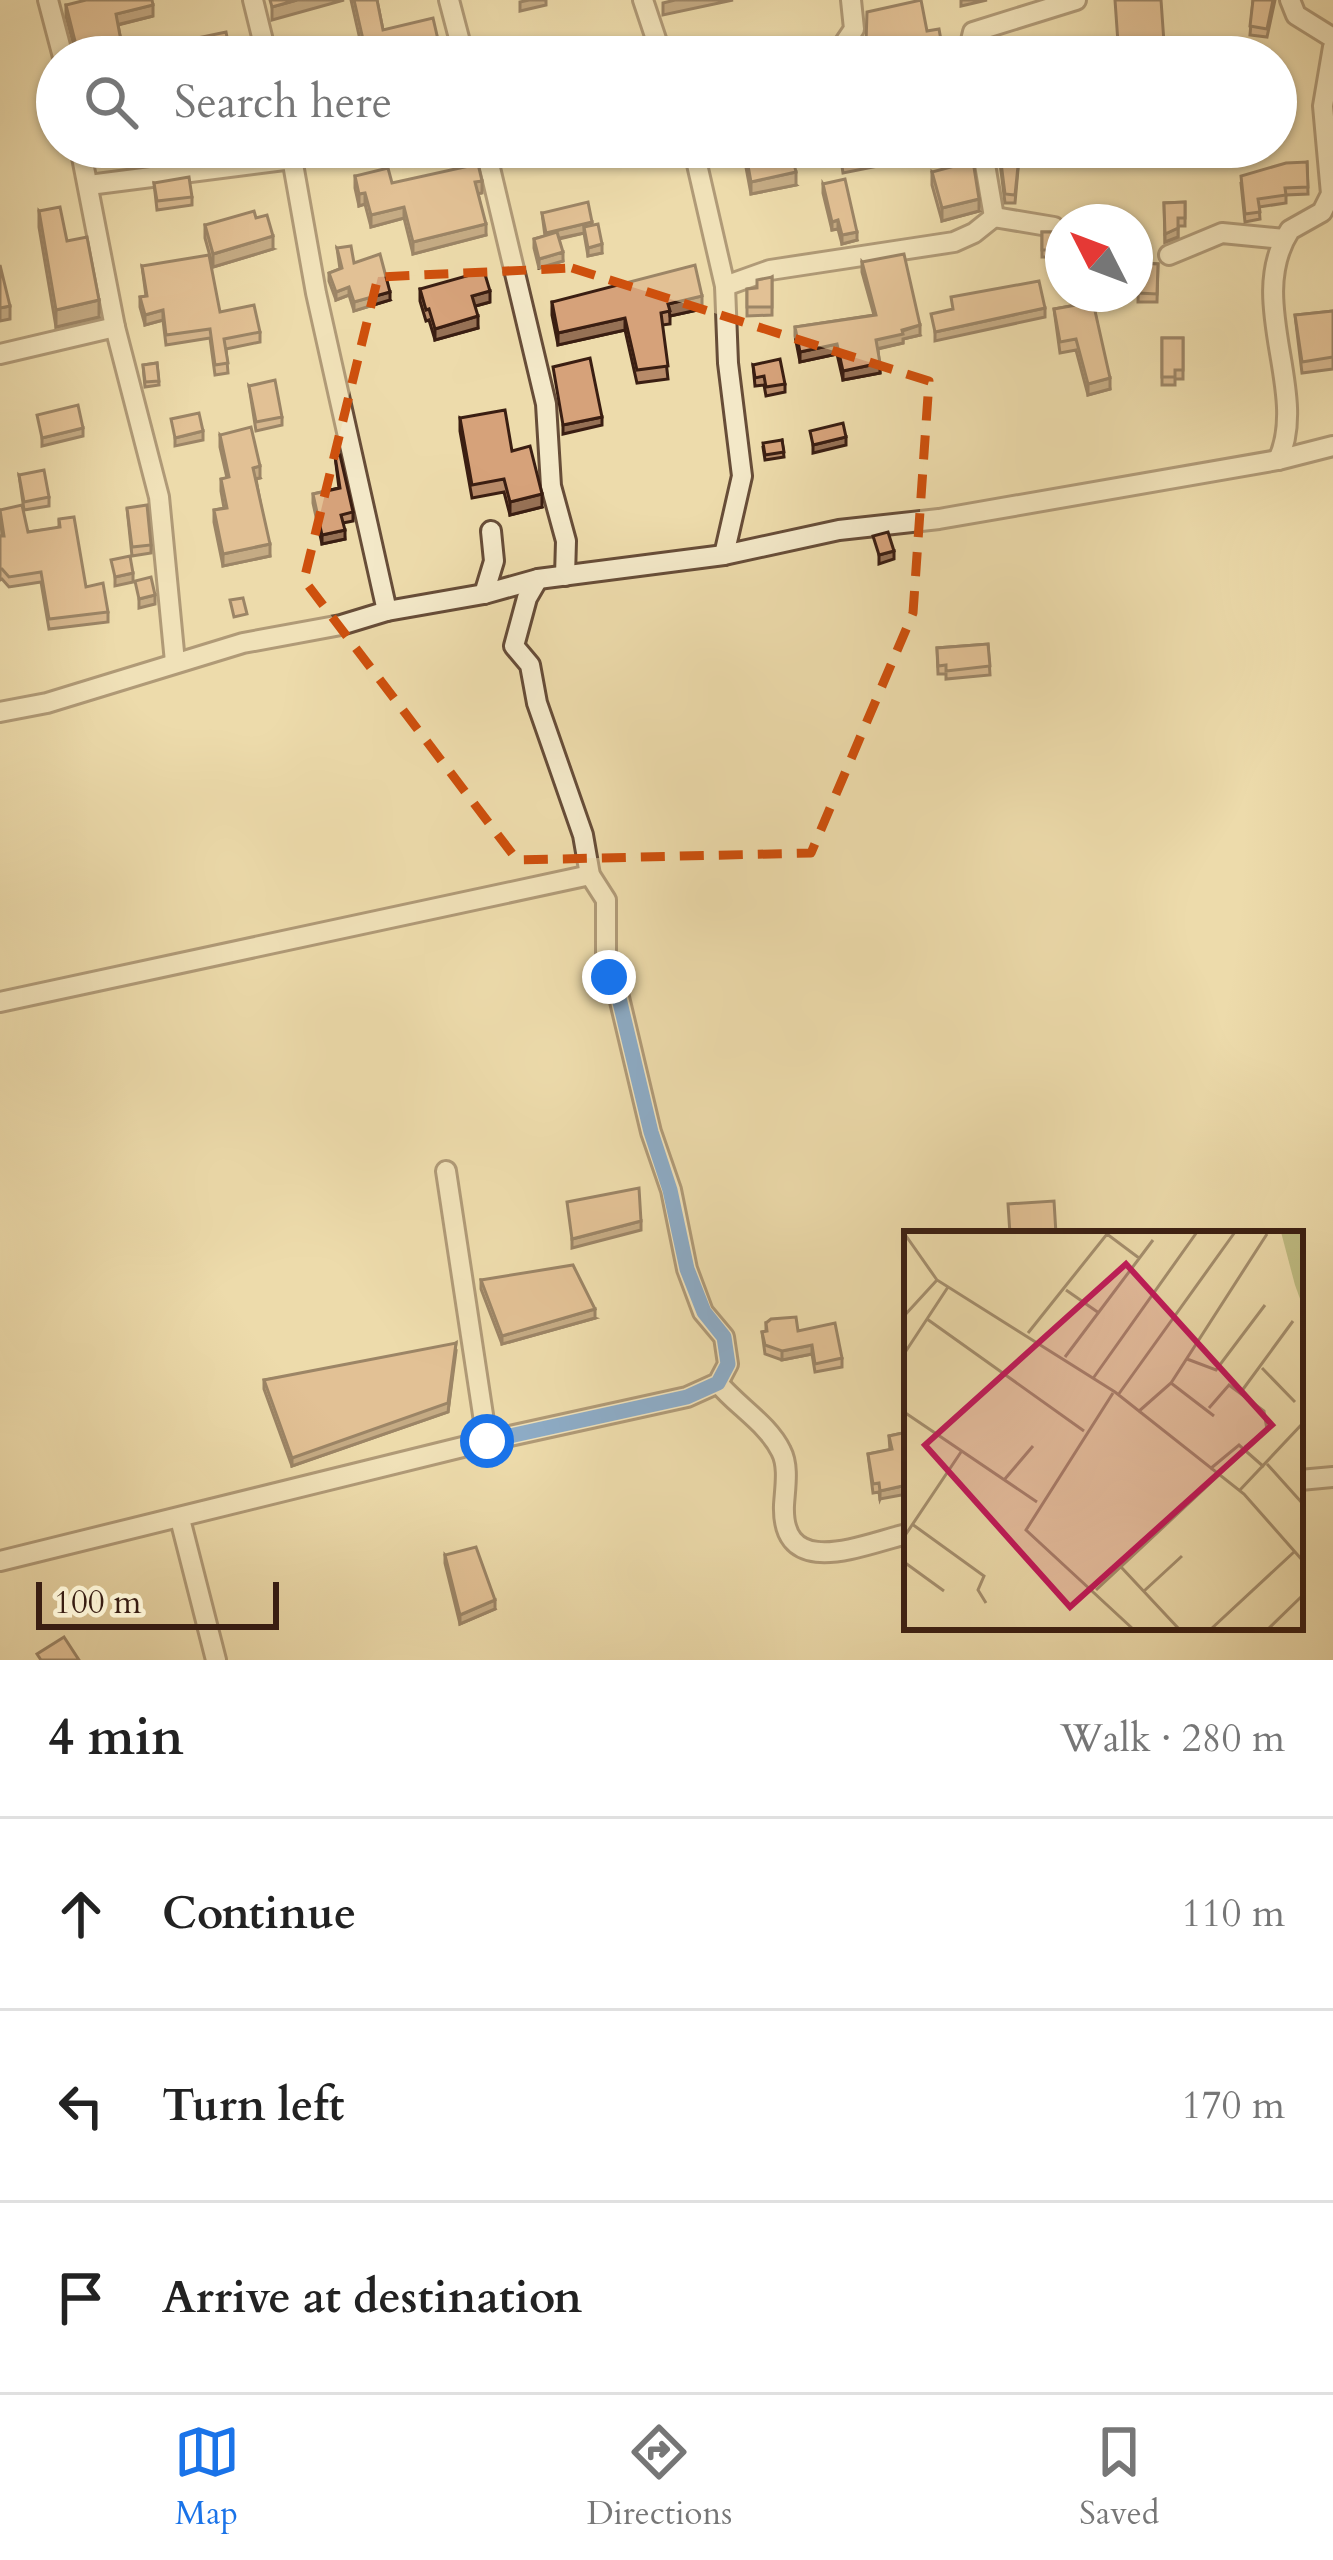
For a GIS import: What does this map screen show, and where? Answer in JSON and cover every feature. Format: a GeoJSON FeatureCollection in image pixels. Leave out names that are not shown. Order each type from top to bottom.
{"type":"FeatureCollection","features":[{"type":"Feature","properties":{"kind":"street"},"geometry":{"type":"LineString","coordinates":[[48,0],[57,36]]}},
{"type":"Feature","properties":{"kind":"street"},"geometry":{"type":"LineString","coordinates":[[253,0],[262,36]]}},
{"type":"Feature","properties":{"kind":"street"},"geometry":{"type":"LineString","coordinates":[[449,0],[458,36]]}},
{"type":"Feature","properties":{"kind":"street"},"geometry":{"type":"LineString","coordinates":[[643,0],[655,36]]}},
{"type":"Feature","properties":{"kind":"street"},"geometry":{"type":"LineString","coordinates":[[849,36],[854,29],[851,0]]}},
{"type":"Feature","properties":{"kind":"street"},"geometry":{"type":"LineString","coordinates":[[1290,0],[1295,15],[1333,38]]}},
{"type":"Feature","properties":{"kind":"street"},"geometry":{"type":"LineString","coordinates":[[972,36],[1064,2]]}},
{"type":"Feature","properties":{"kind":"street"},"geometry":{"type":"LineString","coordinates":[[1278,460],[1289,428],[1274,303],[1284,238],[1290,230],[1327,214],[1331,194],[1323,106],[1333,47]]}},
{"type":"Feature","properties":{"kind":"street"},"geometry":{"type":"LineString","coordinates":[[85,168],[116,327],[159,496],[175,662]]}},
{"type":"Feature","properties":{"kind":"street"},"geometry":{"type":"LineString","coordinates":[[89,185],[196,168]]}},
{"type":"Feature","properties":{"kind":"street"},"geometry":{"type":"LineString","coordinates":[[294,168],[324,332],[387,610]]}},
{"type":"Feature","properties":{"kind":"street"},"geometry":{"type":"LineString","coordinates":[[490,168],[546,404],[551,486],[566,542],[565,576]]}},
{"type":"Feature","properties":{"kind":"street"},"geometry":{"type":"LineString","coordinates":[[698,168],[725,286],[728,364],[742,476],[724,555]]}},
{"type":"Feature","properties":{"kind":"street"},"geometry":{"type":"LineString","coordinates":[[986,168],[994,217]]}},
{"type":"Feature","properties":{"kind":"street"},"geometry":{"type":"LineString","coordinates":[[725,286],[770,270],[955,242],[994,217],[1045,226]]}},
{"type":"Feature","properties":{"kind":"street"},"geometry":{"type":"LineString","coordinates":[[1169,255],[1222,233],[1284,238]]}},
{"type":"Feature","properties":{"kind":"street"},"geometry":{"type":"LineString","coordinates":[[0,354],[116,327]]}},
{"type":"Feature","properties":{"kind":"street"},"geometry":{"type":"LineString","coordinates":[[0,712],[47,703],[175,662],[538,579],[724,555],[839,530],[939,519],[1278,460],[1333,446]]}},
{"type":"Feature","properties":{"kind":"street"},"geometry":{"type":"LineString","coordinates":[[484,594],[494,561],[491,531]]}},
{"type":"Feature","properties":{"kind":"street"},"geometry":{"type":"LineString","coordinates":[[0,1561],[487,1441],[687,1397],[718,1383],[728,1364],[724,1337],[697,1299],[679,1242],[670,1190],[618,994],[609,977],[606,900],[590,875],[584,835],[537,703],[530,665],[514,646],[527,598],[538,579]]}},
{"type":"Feature","properties":{"kind":"street"},"geometry":{"type":"LineString","coordinates":[[0,1002],[590,875]]}},
{"type":"Feature","properties":{"kind":"street"},"geometry":{"type":"LineString","coordinates":[[446,1171],[487,1441]]}},
{"type":"Feature","properties":{"kind":"street"},"geometry":{"type":"LineString","coordinates":[[718,1383],[784,1455],[785,1527],[802,1548],[826,1554],[904,1535]]}},
{"type":"Feature","properties":{"kind":"street"},"geometry":{"type":"LineString","coordinates":[[1303,1480],[1333,1478]]}},
{"type":"Feature","properties":{"kind":"street"},"geometry":{"type":"LineString","coordinates":[[181,1519],[216,1660]]}},
{"type":"Feature","properties":{"kind":"highlighted area"},"geometry":{"type":"Polygon","coordinates":[[[572,268],[929,381],[913,613],[811,853],[517,860],[304,580],[378,277],[572,268]]]}},
{"type":"Feature","properties":{"kind":"building"},"geometry":{"type":"Polygon","coordinates":[[[86,0],[152,0],[153,5],[116,14],[120,36],[74,36],[66,5],[86,0]]]}},
{"type":"Feature","properties":{"kind":"building"},"geometry":{"type":"Polygon","coordinates":[[[270,0],[297,0],[272,7],[270,0]]]}},
{"type":"Feature","properties":{"kind":"building"},"geometry":{"type":"Polygon","coordinates":[[[354,0],[377,0],[383,30],[433,18],[437,36],[362,36],[354,0]]]}},
{"type":"Feature","properties":{"kind":"building"},"geometry":{"type":"Polygon","coordinates":[[[921,0],[927,31],[939,29],[940,36],[866,36],[867,12],[921,0]]]}},
{"type":"Feature","properties":{"kind":"building"},"geometry":{"type":"Polygon","coordinates":[[[1115,0],[1161,0],[1164,36],[1118,36],[1115,0]]]}},
{"type":"Feature","properties":{"kind":"building"},"geometry":{"type":"Polygon","coordinates":[[[1253,0],[1273,0],[1267,29],[1250,26],[1253,0]]]}},
{"type":"Feature","properties":{"kind":"building"},"geometry":{"type":"Polygon","coordinates":[[[1297,162],[1307,162],[1308,187],[1285,188],[1286,195],[1258,199],[1260,212],[1245,214],[1241,176],[1269,168],[1297,168],[1297,162]]]}},
{"type":"Feature","properties":{"kind":"building"},"geometry":{"type":"Polygon","coordinates":[[[388,168],[392,183],[479,168],[482,181],[475,182],[486,224],[413,242],[404,207],[371,215],[355,176],[388,168]]]}},
{"type":"Feature","properties":{"kind":"building"},"geometry":{"type":"Polygon","coordinates":[[[748,168],[795,168],[796,172],[751,182],[748,168]]]}},
{"type":"Feature","properties":{"kind":"building"},"geometry":{"type":"Polygon","coordinates":[[[974,168],[979,199],[942,208],[932,172],[974,168]]]}},
{"type":"Feature","properties":{"kind":"building"},"geometry":{"type":"Polygon","coordinates":[[[1002,168],[1018,168],[1015,195],[1005,194],[1002,168]]]}},
{"type":"Feature","properties":{"kind":"building"},"geometry":{"type":"Polygon","coordinates":[[[189,177],[192,197],[157,201],[154,183],[189,177]]]}},
{"type":"Feature","properties":{"kind":"building"},"geometry":{"type":"Polygon","coordinates":[[[845,179],[857,232],[842,235],[838,220],[832,222],[823,184],[845,179]]]}},
{"type":"Feature","properties":{"kind":"building"},"geometry":{"type":"Polygon","coordinates":[[[588,202],[592,222],[546,233],[542,213],[588,202]]]}},
{"type":"Feature","properties":{"kind":"building"},"geometry":{"type":"Polygon","coordinates":[[[1185,202],[1185,218],[1178,218],[1178,228],[1165,234],[1164,203],[1185,202]]]}},
{"type":"Feature","properties":{"kind":"building"},"geometry":{"type":"Polygon","coordinates":[[[60,207],[67,241],[87,237],[99,300],[56,310],[39,211],[60,207]]]}},
{"type":"Feature","properties":{"kind":"building"},"geometry":{"type":"Polygon","coordinates":[[[254,211],[256,218],[267,215],[273,236],[213,254],[205,225],[254,211]]]}},
{"type":"Feature","properties":{"kind":"building"},"geometry":{"type":"Polygon","coordinates":[[[598,224],[602,244],[588,248],[584,227],[598,224]]]}},
{"type":"Feature","properties":{"kind":"building"},"geometry":{"type":"Polygon","coordinates":[[[557,232],[563,252],[539,259],[534,239],[557,232]]]}},
{"type":"Feature","properties":{"kind":"building"},"geometry":{"type":"Polygon","coordinates":[[[351,246],[354,263],[380,254],[390,292],[354,302],[349,287],[336,292],[329,273],[342,268],[337,248],[351,246]]]}},
{"type":"Feature","properties":{"kind":"building"},"geometry":{"type":"Polygon","coordinates":[[[904,254],[920,325],[876,340],[880,363],[843,371],[837,344],[800,352],[795,327],[876,315],[862,262],[904,254]]]}},
{"type":"Feature","properties":{"kind":"building"},"geometry":{"type":"Polygon","coordinates":[[[209,255],[220,312],[254,305],[260,332],[224,339],[228,363],[215,365],[210,329],[166,335],[163,310],[145,315],[140,297],[147,296],[142,266],[209,255]]]}},
{"type":"Feature","properties":{"kind":"building"},"geometry":{"type":"Polygon","coordinates":[[[1153,264],[1158,264],[1157,294],[1153,294],[1153,264]]]}},
{"type":"Feature","properties":{"kind":"building"},"geometry":{"type":"Polygon","coordinates":[[[0,265],[10,306],[0,308],[0,265]]]}},
{"type":"Feature","properties":{"kind":"building"},"geometry":{"type":"Polygon","coordinates":[[[695,265],[702,296],[668,304],[670,311],[661,313],[668,366],[637,370],[625,318],[558,333],[552,302],[695,265]]]}},
{"type":"Feature","properties":{"kind":"building"},"geometry":{"type":"Polygon","coordinates":[[[484,271],[490,291],[472,296],[478,316],[435,329],[420,289],[484,271]]]}},
{"type":"Feature","properties":{"kind":"building"},"geometry":{"type":"Polygon","coordinates":[[[772,277],[772,307],[747,307],[747,289],[757,288],[757,280],[772,277]]]}},
{"type":"Feature","properties":{"kind":"building"},"geometry":{"type":"Polygon","coordinates":[[[1039,281],[1045,308],[935,332],[931,314],[953,309],[951,297],[1039,281]]]}},
{"type":"Feature","properties":{"kind":"building"},"geometry":{"type":"Polygon","coordinates":[[[1333,311],[1333,357],[1302,362],[1295,315],[1333,311]]]}},
{"type":"Feature","properties":{"kind":"building"},"geometry":{"type":"Polygon","coordinates":[[[1055,312],[1095,312],[1110,378],[1088,384],[1076,339],[1060,342],[1055,312]]]}},
{"type":"Feature","properties":{"kind":"building"},"geometry":{"type":"Polygon","coordinates":[[[1162,338],[1183,338],[1183,370],[1175,370],[1175,377],[1162,377],[1162,338]]]}},
{"type":"Feature","properties":{"kind":"building"},"geometry":{"type":"Polygon","coordinates":[[[590,358],[602,417],[563,425],[553,367],[590,358]]]}},
{"type":"Feature","properties":{"kind":"building"},"geometry":{"type":"Polygon","coordinates":[[[780,359],[785,384],[766,387],[764,376],[755,378],[753,365],[780,359]]]}},
{"type":"Feature","properties":{"kind":"building"},"geometry":{"type":"Polygon","coordinates":[[[157,363],[159,381],[145,382],[143,365],[157,363]]]}},
{"type":"Feature","properties":{"kind":"building"},"geometry":{"type":"Polygon","coordinates":[[[275,380],[282,417],[256,422],[249,386],[275,380]]]}},
{"type":"Feature","properties":{"kind":"building"},"geometry":{"type":"Polygon","coordinates":[[[78,405],[83,428],[42,438],[37,415],[78,405]]]}},
{"type":"Feature","properties":{"kind":"building"},"geometry":{"type":"Polygon","coordinates":[[[505,410],[512,451],[530,446],[542,494],[510,502],[504,479],[472,485],[460,418],[505,410]]]}},
{"type":"Feature","properties":{"kind":"building"},"geometry":{"type":"Polygon","coordinates":[[[199,413],[203,431],[175,438],[171,419],[199,413]]]}},
{"type":"Feature","properties":{"kind":"building"},"geometry":{"type":"Polygon","coordinates":[[[843,423],[846,437],[813,445],[810,431],[843,423]]]}},
{"type":"Feature","properties":{"kind":"building"},"geometry":{"type":"Polygon","coordinates":[[[251,427],[260,466],[253,468],[270,544],[223,554],[214,510],[227,508],[221,479],[229,477],[220,435],[251,427]]]}},
{"type":"Feature","properties":{"kind":"building"},"geometry":{"type":"Polygon","coordinates":[[[782,440],[784,452],[765,455],[763,443],[782,440]]]}},
{"type":"Feature","properties":{"kind":"building"},"geometry":{"type":"Polygon","coordinates":[[[340,455],[353,512],[341,515],[345,530],[322,535],[313,494],[340,488],[335,456],[340,455]]]}},
{"type":"Feature","properties":{"kind":"building"},"geometry":{"type":"Polygon","coordinates":[[[44,470],[49,497],[24,502],[19,475],[44,470]]]}},
{"type":"Feature","properties":{"kind":"building"},"geometry":{"type":"Polygon","coordinates":[[[22,505],[28,532],[60,527],[59,519],[74,517],[86,587],[103,583],[108,612],[49,619],[41,572],[9,577],[0,569],[0,536],[4,536],[0,510],[22,505]]]}},
{"type":"Feature","properties":{"kind":"building"},"geometry":{"type":"Polygon","coordinates":[[[147,505],[151,545],[132,547],[127,508],[147,505]]]}},
{"type":"Feature","properties":{"kind":"building"},"geometry":{"type":"Polygon","coordinates":[[[888,532],[894,551],[879,555],[873,536],[888,532]]]}},
{"type":"Feature","properties":{"kind":"building"},"geometry":{"type":"Polygon","coordinates":[[[130,556],[133,573],[115,577],[111,560],[130,556]]]}},
{"type":"Feature","properties":{"kind":"building"},"geometry":{"type":"Polygon","coordinates":[[[151,577],[155,595],[139,599],[135,581],[151,577]]]}},
{"type":"Feature","properties":{"kind":"building"},"geometry":{"type":"Polygon","coordinates":[[[243,598],[247,614],[234,617],[230,600],[243,598]]]}},
{"type":"Feature","properties":{"kind":"building"},"geometry":{"type":"Polygon","coordinates":[[[988,644],[990,666],[946,671],[946,665],[938,666],[937,648],[988,644]]]}},
{"type":"Feature","properties":{"kind":"building"},"geometry":{"type":"Polygon","coordinates":[[[639,1188],[641,1221],[572,1239],[567,1202],[639,1188]]]}},
{"type":"Feature","properties":{"kind":"building"},"geometry":{"type":"Polygon","coordinates":[[[1054,1201],[1056,1231],[1010,1231],[1008,1204],[1054,1201]]]}},
{"type":"Feature","properties":{"kind":"building"},"geometry":{"type":"Polygon","coordinates":[[[573,1265],[595,1309],[502,1336],[481,1280],[573,1265]]]}},
{"type":"Feature","properties":{"kind":"building"},"geometry":{"type":"Polygon","coordinates":[[[796,1317],[798,1331],[835,1323],[842,1358],[815,1364],[812,1345],[782,1351],[765,1345],[766,1323],[796,1317]]]}},
{"type":"Feature","properties":{"kind":"building"},"geometry":{"type":"Polygon","coordinates":[[[456,1343],[448,1403],[292,1458],[264,1380],[456,1343]]]}},
{"type":"Feature","properties":{"kind":"building"},"geometry":{"type":"Polygon","coordinates":[[[904,1433],[904,1486],[880,1491],[879,1483],[873,1484],[868,1454],[892,1449],[889,1436],[904,1433]]]}},
{"type":"Feature","properties":{"kind":"building"},"geometry":{"type":"Polygon","coordinates":[[[476,1547],[495,1600],[460,1615],[445,1555],[476,1547]]]}},
{"type":"Feature","properties":{"kind":"building"},"geometry":{"type":"Polygon","coordinates":[[[64,1637],[79,1660],[41,1660],[37,1654],[64,1637]]]}},
{"type":"Feature","properties":{"kind":"route"},"geometry":{"type":"LineString","coordinates":[[487,1441],[687,1397],[718,1383],[728,1364],[724,1337],[704,1312],[687,1269],[618,994],[609,977]]}}]}
